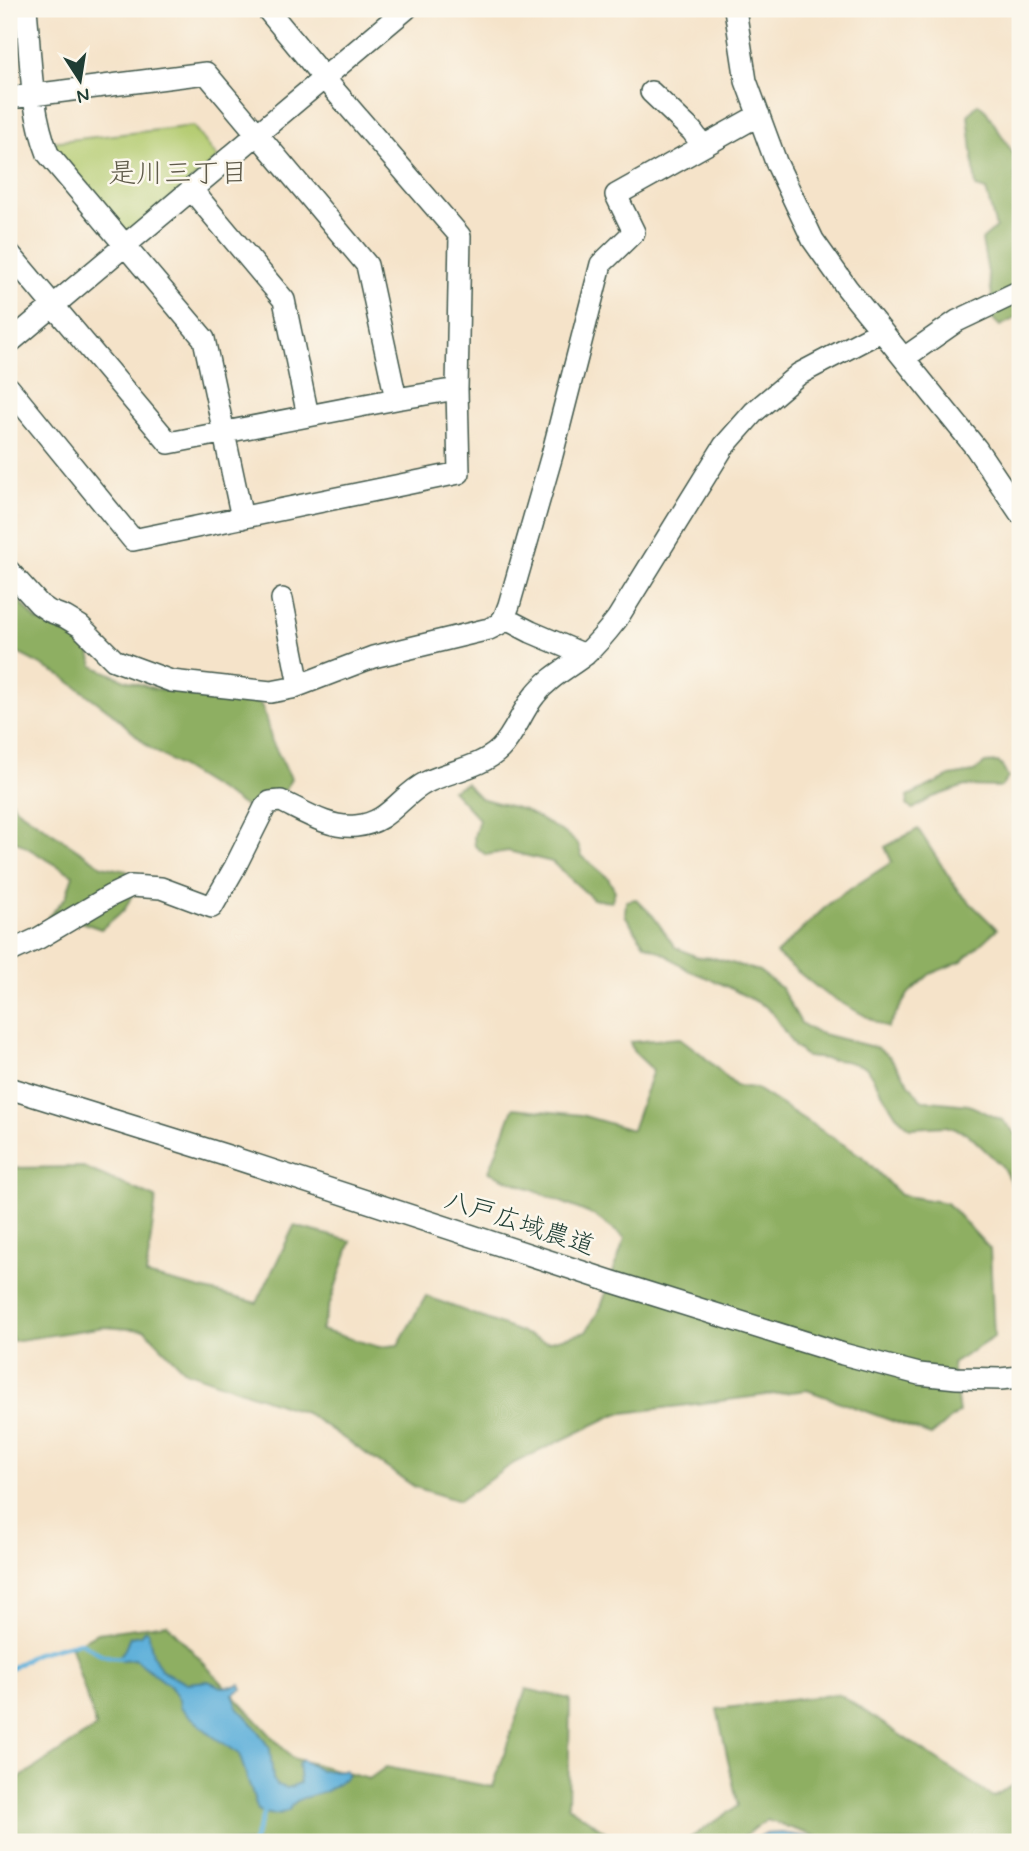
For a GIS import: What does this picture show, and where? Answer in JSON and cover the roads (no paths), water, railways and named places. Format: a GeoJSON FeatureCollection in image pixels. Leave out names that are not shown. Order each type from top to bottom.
{"type":"FeatureCollection","features":[{"type":"Feature","properties":{"kind":"street"},"geometry":{"type":"LineString","coordinates":[[26,9],[34,95],[40,134],[48,154],[204,340],[242,518]]}},
{"type":"Feature","properties":{"kind":"street"},"geometry":{"type":"LineString","coordinates":[[9,388],[133,540],[459,473],[457,389],[460,236],[267,9]]}},
{"type":"Feature","properties":{"kind":"street"},"geometry":{"type":"LineString","coordinates":[[9,343],[406,9]]}},
{"type":"Feature","properties":{"kind":"street"},"geometry":{"type":"LineString","coordinates":[[735,9],[746,81],[776,162],[813,240],[847,288],[976,448],[1020,513]]}},
{"type":"Feature","properties":{"kind":"street"},"geometry":{"type":"LineString","coordinates":[[9,98],[206,73],[367,265],[396,399]]}},
{"type":"Feature","properties":{"kind":"street"},"geometry":{"type":"LineString","coordinates":[[651,92],[692,131],[703,146]]}},
{"type":"Feature","properties":{"kind":"street"},"geometry":{"type":"LineString","coordinates":[[9,571],[39,604],[80,626],[114,660],[171,681],[271,692],[299,685],[373,657],[489,629],[499,624],[504,618],[552,455],[601,264],[634,232],[616,195],[759,115]]}},
{"type":"Feature","properties":{"kind":"street"},"geometry":{"type":"LineString","coordinates":[[191,189],[284,300],[308,416]]}},
{"type":"Feature","properties":{"kind":"street"},"geometry":{"type":"LineString","coordinates":[[9,253],[169,443],[457,389]]}},
{"type":"Feature","properties":{"kind":"street"},"geometry":{"type":"LineString","coordinates":[[904,358],[957,321],[1020,291]]}},
{"type":"Feature","properties":{"kind":"street"},"geometry":{"type":"LineString","coordinates":[[9,953],[131,886],[161,888],[212,906],[270,802],[281,802],[337,826],[375,823],[426,783],[499,751],[534,696],[585,655],[617,619],[724,446],[754,412],[800,374],[881,331]]}},
{"type":"Feature","properties":{"kind":"street"},"geometry":{"type":"LineString","coordinates":[[282,599],[299,685]]}},
{"type":"Feature","properties":{"kind":"street"},"geometry":{"type":"LineString","coordinates":[[504,618],[585,655]]}},
{"type":"Feature","properties":{"kind":"street","name":"八戸広域農道"},"geometry":{"type":"LineString","coordinates":[[9,1088],[843,1354],[919,1374],[957,1378],[1020,1377]]}},
{"type":"Feature","properties":{"kind":"water"},"geometry":{"type":"Polygon","coordinates":[[[144,1630],[148,1631],[153,1655],[162,1671],[187,1683],[208,1681],[222,1687],[240,1684],[242,1689],[233,1694],[238,1708],[270,1749],[273,1779],[277,1785],[287,1788],[300,1783],[298,1764],[302,1760],[321,1771],[345,1770],[348,1775],[324,1792],[300,1799],[285,1812],[273,1814],[258,1810],[239,1754],[211,1735],[180,1707],[179,1699],[170,1686],[135,1659],[122,1660],[119,1657],[130,1637],[141,1635],[144,1630]]]}},
{"type":"Feature","properties":{"kind":"water"},"geometry":{"type":"Polygon","coordinates":[[[782,1833],[823,1842],[751,1842],[764,1834],[782,1833]]]}},
{"type":"Feature","properties":{"kind":"waterway"},"geometry":{"type":"LineString","coordinates":[[9,1670],[34,1654],[80,1642],[106,1656],[123,1657]]}},
{"type":"Feature","properties":{"kind":"waterway"},"geometry":{"type":"LineString","coordinates":[[253,1842],[265,1810]]}},
{"type":"Feature","properties":{"kind":"district","name":"是川三丁目"},"geometry":{"type":"Point","coordinates":[178,172]}}]}
